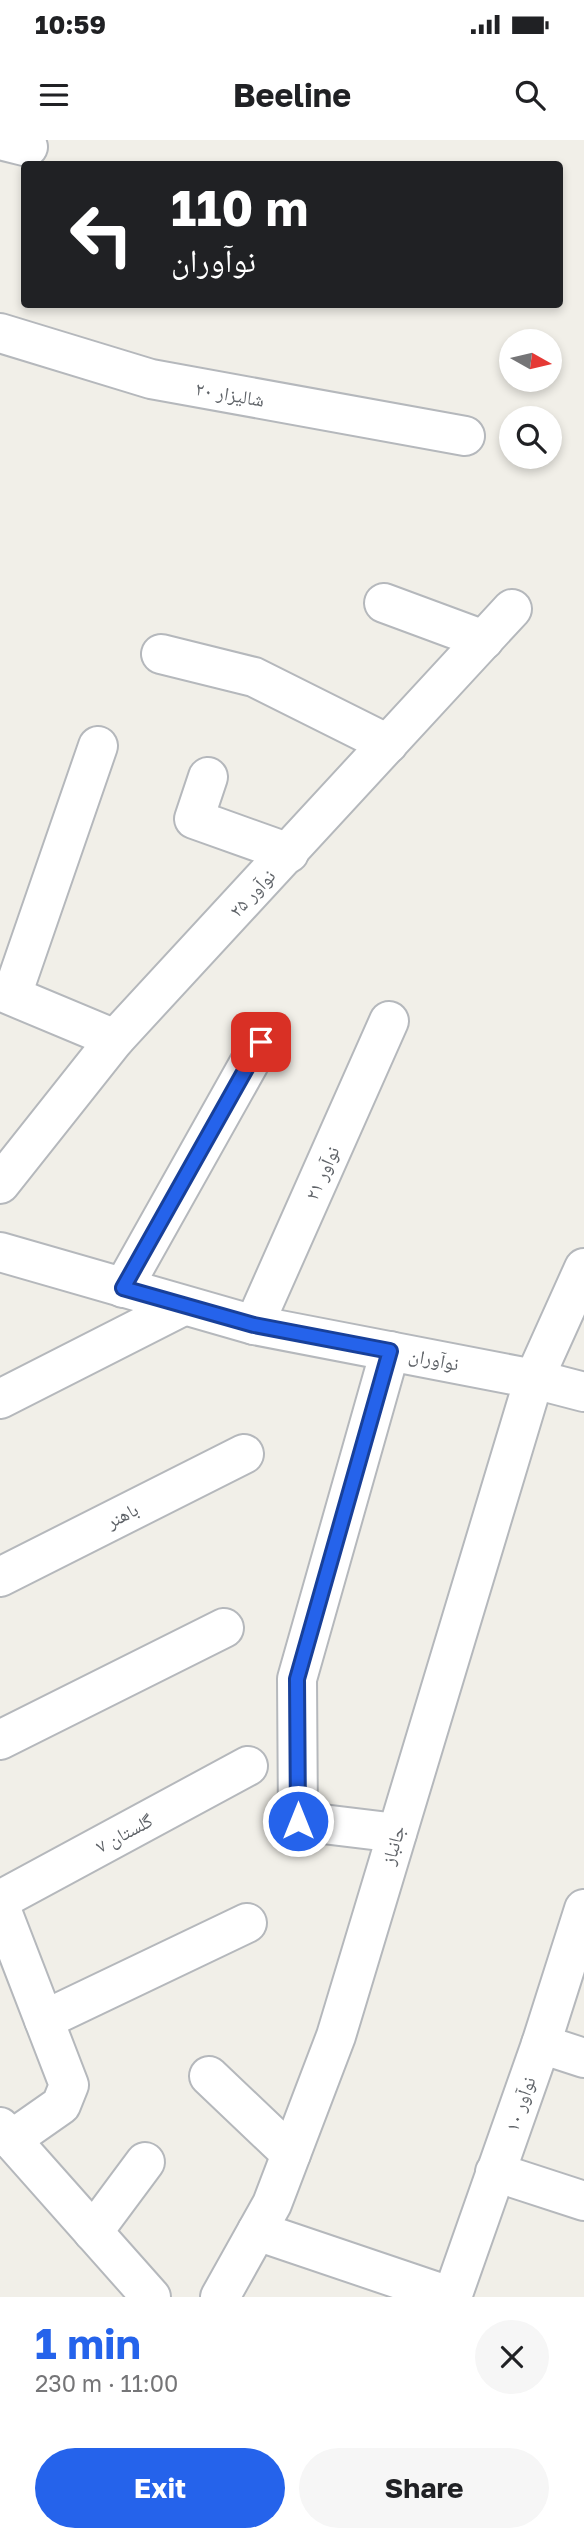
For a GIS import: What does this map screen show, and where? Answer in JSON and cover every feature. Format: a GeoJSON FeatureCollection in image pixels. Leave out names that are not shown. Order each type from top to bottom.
{"type":"FeatureCollection","features":[{"type":"Feature","properties":{"kind":"street","name":"شالیزار ۲۰"},"geometry":{"type":"LineString","coordinates":[[0,333],[151,379],[465,436]]}},
{"type":"Feature","properties":{"kind":"street"},"geometry":{"type":"LineString","coordinates":[[384,603],[484,640]]}},
{"type":"Feature","properties":{"kind":"street","name":"نوآور ۲۵"},"geometry":{"type":"LineString","coordinates":[[0,1184],[116,1039],[512,609]]}},
{"type":"Feature","properties":{"kind":"street"},"geometry":{"type":"LineString","coordinates":[[161,654],[254,677],[388,744]]}},
{"type":"Feature","properties":{"kind":"street"},"geometry":{"type":"LineString","coordinates":[[98,746],[6,993],[116,1039]]}},
{"type":"Feature","properties":{"kind":"street"},"geometry":{"type":"LineString","coordinates":[[208,777],[194,819],[289,853]]}},
{"type":"Feature","properties":{"kind":"street","name":"نوآور ۲۱"},"geometry":{"type":"LineString","coordinates":[[254,1325],[389,1021]]}},
{"type":"Feature","properties":{"kind":"street"},"geometry":{"type":"LineString","coordinates":[[123,1288],[261,1042]]}},
{"type":"Feature","properties":{"kind":"street","name":"نوآوران"},"geometry":{"type":"LineString","coordinates":[[0,1252],[254,1325],[534,1379],[584,1392]]}},
{"type":"Feature","properties":{"kind":"street","name":"جانباز"},"geometry":{"type":"LineString","coordinates":[[220,2297],[272,2203],[336,2036],[534,1379],[584,1268]]}},
{"type":"Feature","properties":{"kind":"street"},"geometry":{"type":"LineString","coordinates":[[0,1399],[183,1306]]}},
{"type":"Feature","properties":{"kind":"street"},"geometry":{"type":"LineString","coordinates":[[390,1351],[297,1679],[298,1821],[397,1833]]}},
{"type":"Feature","properties":{"kind":"street","name":"باهنر"},"geometry":{"type":"LineString","coordinates":[[0,1577],[244,1454]]}},
{"type":"Feature","properties":{"kind":"street"},"geometry":{"type":"LineString","coordinates":[[0,1740],[224,1628]]}},
{"type":"Feature","properties":{"kind":"street","name":"گلستان ۷"},"geometry":{"type":"LineString","coordinates":[[0,1900],[248,1766]]}},
{"type":"Feature","properties":{"kind":"street"},"geometry":{"type":"LineString","coordinates":[[0,1906],[69,2085],[61,2105],[6,2134],[151,2297]]}},
{"type":"Feature","properties":{"kind":"street","name":"نوآور ۱۰"},"geometry":{"type":"LineString","coordinates":[[452,2297],[541,2044],[584,1909]]}},
{"type":"Feature","properties":{"kind":"street"},"geometry":{"type":"LineString","coordinates":[[44,2020],[247,1923]]}},
{"type":"Feature","properties":{"kind":"street"},"geometry":{"type":"LineString","coordinates":[[541,2044],[584,2058]]}},
{"type":"Feature","properties":{"kind":"street"},"geometry":{"type":"LineString","coordinates":[[209,2076],[291,2154]]}},
{"type":"Feature","properties":{"kind":"street"},"geometry":{"type":"LineString","coordinates":[[93,2232],[145,2162]]}},
{"type":"Feature","properties":{"kind":"street"},"geometry":{"type":"LineString","coordinates":[[495,2172],[584,2201]]}},
{"type":"Feature","properties":{"kind":"street"},"geometry":{"type":"LineString","coordinates":[[257,2231],[452,2297]]}},
{"type":"Feature","properties":{"kind":"route"},"geometry":{"type":"LineString","coordinates":[[261,1042],[123,1288],[254,1325],[390,1351],[297,1679],[298,1821]]}}]}
